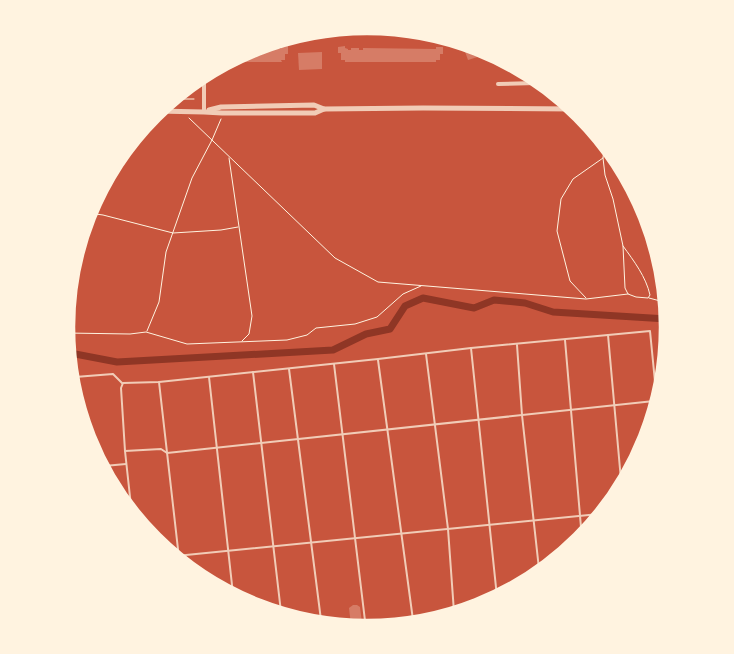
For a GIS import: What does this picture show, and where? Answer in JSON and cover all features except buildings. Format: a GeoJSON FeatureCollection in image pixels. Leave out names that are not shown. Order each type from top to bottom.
{"type":"FeatureCollection","features":[{"type":"Feature","properties":{"kind":"street"},"geometry":{"type":"LineString","coordinates":[[204,83],[204,112]]}},
{"type":"Feature","properties":{"kind":"street"},"geometry":{"type":"LineString","coordinates":[[498,84],[530,83]]}},
{"type":"Feature","properties":{"kind":"street"},"geometry":{"type":"LineString","coordinates":[[169,111],[315,112],[324,109],[424,108],[563,110]]}},
{"type":"Feature","properties":{"kind":"lane"},"geometry":{"type":"LineString","coordinates":[[78,377],[113,374],[123,383],[159,382],[378,360],[471,348],[650,331],[655,383]]}},
{"type":"Feature","properties":{"kind":"lane"},"geometry":{"type":"LineString","coordinates":[[608,335],[621,475]]}},
{"type":"Feature","properties":{"kind":"lane"},"geometry":{"type":"LineString","coordinates":[[565,340],[581,527]]}},
{"type":"Feature","properties":{"kind":"lane"},"geometry":{"type":"LineString","coordinates":[[517,344],[522,415],[538,566]]}},
{"type":"Feature","properties":{"kind":"lane"},"geometry":{"type":"LineString","coordinates":[[471,348],[496,590]]}},
{"type":"Feature","properties":{"kind":"lane"},"geometry":{"type":"LineString","coordinates":[[426,354],[448,529],[454,607]]}},
{"type":"Feature","properties":{"kind":"lane"},"geometry":{"type":"LineString","coordinates":[[378,360],[413,617]]}},
{"type":"Feature","properties":{"kind":"lane"},"geometry":{"type":"LineString","coordinates":[[334,364],[365,620]]}},
{"type":"Feature","properties":{"kind":"lane"},"geometry":{"type":"LineString","coordinates":[[289,369],[320,617]]}},
{"type":"Feature","properties":{"kind":"lane"},"geometry":{"type":"LineString","coordinates":[[254,372],[280,607]]}},
{"type":"Feature","properties":{"kind":"lane"},"geometry":{"type":"LineString","coordinates":[[208,376],[232,587]]}},
{"type":"Feature","properties":{"kind":"lane"},"geometry":{"type":"LineString","coordinates":[[159,382],[177,550]]}},
{"type":"Feature","properties":{"kind":"lane"},"geometry":{"type":"LineString","coordinates":[[123,383],[121,388],[124,451],[129,499]]}},
{"type":"Feature","properties":{"kind":"lane"},"geometry":{"type":"LineString","coordinates":[[124,451],[161,449],[167,453],[650,401]]}},
{"type":"Feature","properties":{"kind":"lane"},"geometry":{"type":"LineString","coordinates":[[109,466],[126,464]]}},
{"type":"Feature","properties":{"kind":"lane"},"geometry":{"type":"LineString","coordinates":[[183,555],[592,515]]}},
{"type":"Feature","properties":{"kind":"path"},"geometry":{"type":"LineString","coordinates":[[183,99],[194,99]]}},
{"type":"Feature","properties":{"kind":"path"},"geometry":{"type":"LineString","coordinates":[[188,117],[335,258],[378,282],[586,299],[628,294],[659,301]]}},
{"type":"Feature","properties":{"kind":"path"},"geometry":{"type":"LineString","coordinates":[[146,332],[159,302],[166,252],[192,178],[222,118]]}},
{"type":"Feature","properties":{"kind":"path"},"geometry":{"type":"LineString","coordinates":[[604,153],[605,175],[613,199],[624,246],[625,288],[628,294]]}},
{"type":"Feature","properties":{"kind":"path"},"geometry":{"type":"LineString","coordinates":[[229,157],[252,316],[250,334],[241,342]]}},
{"type":"Feature","properties":{"kind":"path"},"geometry":{"type":"LineString","coordinates":[[586,299],[570,281],[557,231],[562,199],[573,179],[603,158]]}},
{"type":"Feature","properties":{"kind":"path"},"geometry":{"type":"LineString","coordinates":[[96,215],[173,232],[221,230],[239,227]]}},
{"type":"Feature","properties":{"kind":"path"},"geometry":{"type":"LineString","coordinates":[[624,246],[638,266],[649,289],[650,295],[648,298]]}},
{"type":"Feature","properties":{"kind":"path"},"geometry":{"type":"LineString","coordinates":[[74,333],[130,334],[146,332],[186,344],[287,340],[307,335],[316,328],[355,324],[377,317],[403,294],[422,286]]}},
{"type":"Feature","properties":{"kind":"waterway"},"geometry":{"type":"LineString","coordinates":[[75,354],[117,362],[333,350],[366,334],[390,329],[405,306],[423,298],[474,308],[494,300],[525,303],[553,312],[660,319]]}}]}
